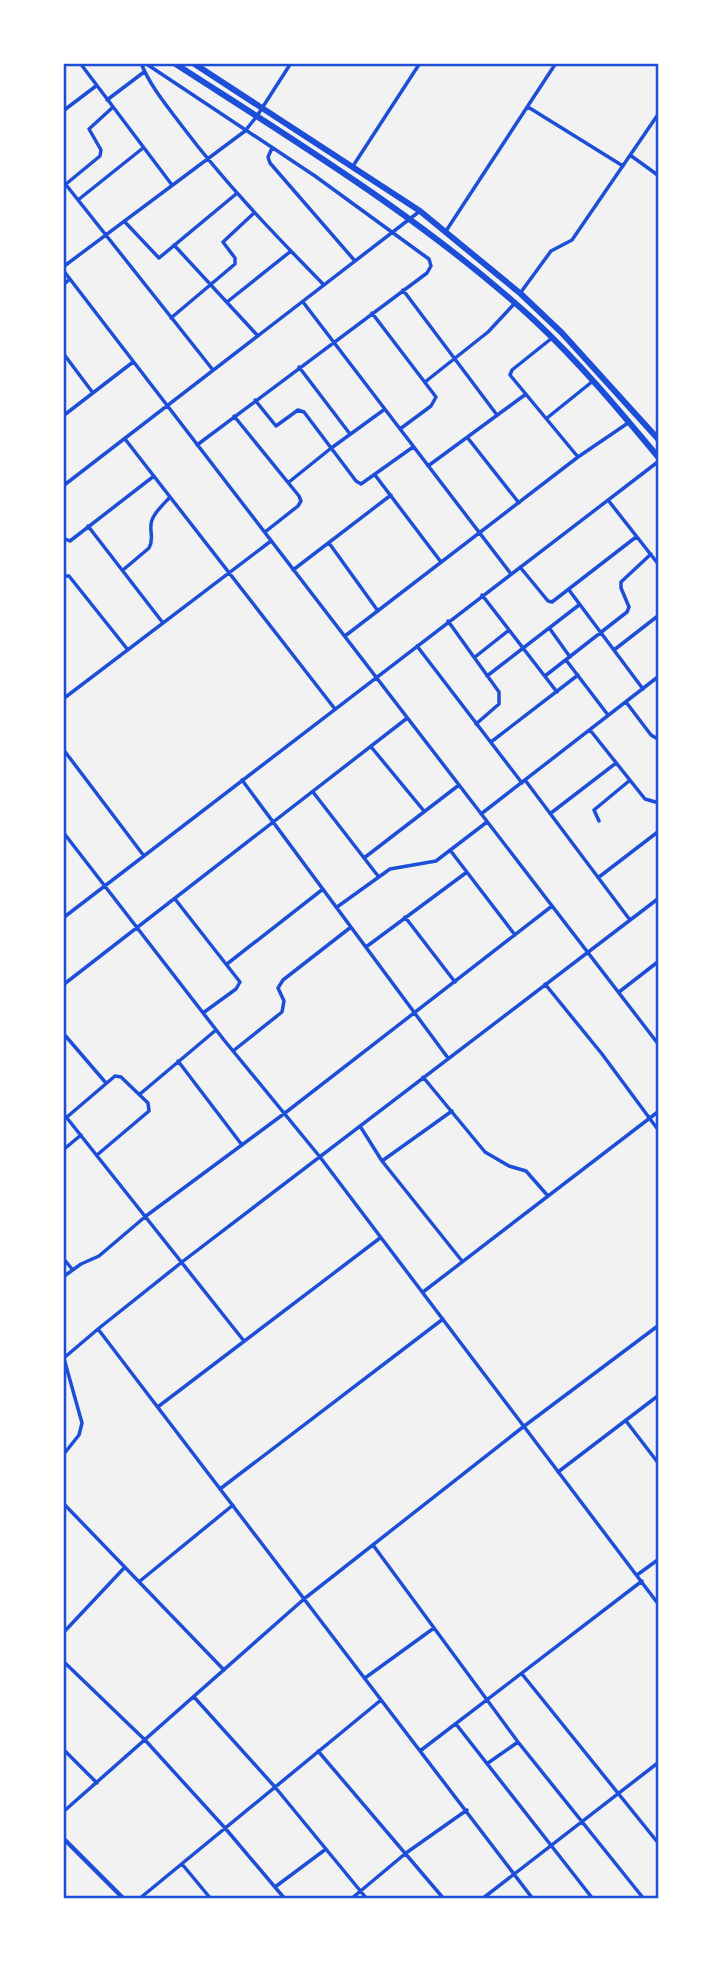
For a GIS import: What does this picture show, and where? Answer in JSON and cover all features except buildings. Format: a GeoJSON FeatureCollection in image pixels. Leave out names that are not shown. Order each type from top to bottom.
{"type":"FeatureCollection","features":[{"type":"Feature","properties":{"kind":"highway"},"geometry":{"type":"LineString","coordinates":[[174,63],[368,189],[515,303],[593,381],[659,460]]}},
{"type":"Feature","properties":{"kind":"highway"},"geometry":{"type":"LineString","coordinates":[[193,63],[421,211],[520,294],[602,375],[659,440]]}},
{"type":"Feature","properties":{"kind":"street"},"geometry":{"type":"LineString","coordinates":[[80,63],[172,186]]}},
{"type":"Feature","properties":{"kind":"street"},"geometry":{"type":"LineString","coordinates":[[143,63],[144,72],[207,159],[236,194],[324,285]]}},
{"type":"Feature","properties":{"kind":"street"},"geometry":{"type":"LineString","coordinates":[[143,63],[315,176],[422,254],[431,266],[426,273],[197,445]]}},
{"type":"Feature","properties":{"kind":"street"},"geometry":{"type":"LineString","coordinates":[[291,63],[245,131],[63,268],[406,719],[659,1045]]}},
{"type":"Feature","properties":{"kind":"street"},"geometry":{"type":"LineString","coordinates":[[353,166],[420,63]]}},
{"type":"Feature","properties":{"kind":"street"},"geometry":{"type":"LineString","coordinates":[[445,232],[556,63]]}},
{"type":"Feature","properties":{"kind":"street"},"geometry":{"type":"LineString","coordinates":[[106,100],[144,72]]}},
{"type":"Feature","properties":{"kind":"street"},"geometry":{"type":"LineString","coordinates":[[63,111],[96,86]]}},
{"type":"Feature","properties":{"kind":"street"},"geometry":{"type":"LineString","coordinates":[[112,107],[89,129],[101,150],[100,156],[64,182],[213,370]]}},
{"type":"Feature","properties":{"kind":"street"},"geometry":{"type":"LineString","coordinates":[[528,107],[623,166]]}},
{"type":"Feature","properties":{"kind":"street"},"geometry":{"type":"LineString","coordinates":[[520,294],[551,251],[572,240],[659,113]]}},
{"type":"Feature","properties":{"kind":"street"},"geometry":{"type":"LineString","coordinates":[[78,200],[143,148]]}},
{"type":"Feature","properties":{"kind":"street"},"geometry":{"type":"LineString","coordinates":[[272,148],[268,157],[270,163],[355,261]]}},
{"type":"Feature","properties":{"kind":"street"},"geometry":{"type":"LineString","coordinates":[[630,155],[659,176]]}},
{"type":"Feature","properties":{"kind":"street"},"geometry":{"type":"LineString","coordinates":[[124,221],[156,257],[161,256],[236,194]]}},
{"type":"Feature","properties":{"kind":"street"},"geometry":{"type":"LineString","coordinates":[[63,486],[421,211]]}},
{"type":"Feature","properties":{"kind":"street"},"geometry":{"type":"LineString","coordinates":[[172,318],[236,264],[235,258],[223,242],[224,238],[254,213]]}},
{"type":"Feature","properties":{"kind":"street"},"geometry":{"type":"LineString","coordinates":[[173,245],[258,336]]}},
{"type":"Feature","properties":{"kind":"street"},"geometry":{"type":"LineString","coordinates":[[226,303],[291,251]]}},
{"type":"Feature","properties":{"kind":"street"},"geometry":{"type":"LineString","coordinates":[[63,285],[70,279]]}},
{"type":"Feature","properties":{"kind":"street"},"geometry":{"type":"LineString","coordinates":[[403,290],[453,360],[497,415]]}},
{"type":"Feature","properties":{"kind":"street"},"geometry":{"type":"LineString","coordinates":[[303,302],[510,573]]}},
{"type":"Feature","properties":{"kind":"street"},"geometry":{"type":"LineString","coordinates":[[425,382],[497,324],[515,303]]}},
{"type":"Feature","properties":{"kind":"street"},"geometry":{"type":"LineString","coordinates":[[371,312],[435,393],[434,402],[400,429]]}},
{"type":"Feature","properties":{"kind":"street"},"geometry":{"type":"LineString","coordinates":[[552,338],[510,373],[578,457]]}},
{"type":"Feature","properties":{"kind":"street"},"geometry":{"type":"LineString","coordinates":[[63,353],[93,393]]}},
{"type":"Feature","properties":{"kind":"street"},"geometry":{"type":"LineString","coordinates":[[63,408],[65,414],[133,362]]}},
{"type":"Feature","properties":{"kind":"street"},"geometry":{"type":"LineString","coordinates":[[299,367],[351,434]]}},
{"type":"Feature","properties":{"kind":"street"},"geometry":{"type":"LineString","coordinates":[[547,418],[593,381]]}},
{"type":"Feature","properties":{"kind":"street"},"geometry":{"type":"LineString","coordinates":[[428,466],[526,394]]}},
{"type":"Feature","properties":{"kind":"street"},"geometry":{"type":"LineString","coordinates":[[256,400],[276,426],[298,410],[304,412],[359,484],[365,483],[414,447]]}},
{"type":"Feature","properties":{"kind":"street"},"geometry":{"type":"LineString","coordinates":[[288,482],[385,409]]}},
{"type":"Feature","properties":{"kind":"street"},"geometry":{"type":"LineString","coordinates":[[234,416],[299,496],[298,506],[265,533]]}},
{"type":"Feature","properties":{"kind":"street"},"geometry":{"type":"LineString","coordinates":[[345,636],[578,457],[629,422]]}},
{"type":"Feature","properties":{"kind":"street"},"geometry":{"type":"LineString","coordinates":[[467,437],[519,503]]}},
{"type":"Feature","properties":{"kind":"street"},"geometry":{"type":"LineString","coordinates":[[125,439],[335,709]]}},
{"type":"Feature","properties":{"kind":"street"},"geometry":{"type":"LineString","coordinates":[[63,918],[659,460]]}},
{"type":"Feature","properties":{"kind":"street"},"geometry":{"type":"LineString","coordinates":[[376,475],[441,562]]}},
{"type":"Feature","properties":{"kind":"street"},"geometry":{"type":"LineString","coordinates":[[63,538],[69,541],[154,476]]}},
{"type":"Feature","properties":{"kind":"street"},"geometry":{"type":"LineString","coordinates":[[293,570],[391,495]]}},
{"type":"Feature","properties":{"kind":"street"},"geometry":{"type":"LineString","coordinates":[[123,570],[149,548],[152,543],[150,526],[153,517],[170,497]]}},
{"type":"Feature","properties":{"kind":"street"},"geometry":{"type":"LineString","coordinates":[[608,500],[659,565]]}},
{"type":"Feature","properties":{"kind":"street"},"geometry":{"type":"LineString","coordinates":[[88,526],[163,623]]}},
{"type":"Feature","properties":{"kind":"street"},"geometry":{"type":"LineString","coordinates":[[520,566],[548,601],[556,600],[636,537]]}},
{"type":"Feature","properties":{"kind":"street"},"geometry":{"type":"LineString","coordinates":[[63,699],[271,541]]}},
{"type":"Feature","properties":{"kind":"street"},"geometry":{"type":"LineString","coordinates":[[329,543],[378,611]]}},
{"type":"Feature","properties":{"kind":"street"},"geometry":{"type":"LineString","coordinates":[[545,676],[627,612],[629,607],[621,582],[651,554]]}},
{"type":"Feature","properties":{"kind":"street"},"geometry":{"type":"LineString","coordinates":[[63,576],[69,576],[128,650]]}},
{"type":"Feature","properties":{"kind":"street"},"geometry":{"type":"LineString","coordinates":[[569,590],[643,689]]}},
{"type":"Feature","properties":{"kind":"street"},"geometry":{"type":"LineString","coordinates":[[482,595],[556,692]]}},
{"type":"Feature","properties":{"kind":"street"},"geometry":{"type":"LineString","coordinates":[[487,676],[579,605]]}},
{"type":"Feature","properties":{"kind":"street"},"geometry":{"type":"LineString","coordinates":[[613,650],[659,615]]}},
{"type":"Feature","properties":{"kind":"street"},"geometry":{"type":"LineString","coordinates":[[448,621],[499,692],[499,704],[476,724]]}},
{"type":"Feature","properties":{"kind":"street"},"geometry":{"type":"LineString","coordinates":[[550,629],[578,675],[608,715]]}},
{"type":"Feature","properties":{"kind":"street"},"geometry":{"type":"LineString","coordinates":[[475,657],[509,630]]}},
{"type":"Feature","properties":{"kind":"street"},"geometry":{"type":"LineString","coordinates":[[417,646],[476,724],[551,813],[631,920]]}},
{"type":"Feature","properties":{"kind":"street"},"geometry":{"type":"LineString","coordinates":[[491,742],[578,675]]}},
{"type":"Feature","properties":{"kind":"street"},"geometry":{"type":"LineString","coordinates":[[481,814],[659,676]]}},
{"type":"Feature","properties":{"kind":"street"},"geometry":{"type":"LineString","coordinates":[[626,702],[651,735],[656,738],[659,736]]}},
{"type":"Feature","properties":{"kind":"street"},"geometry":{"type":"LineString","coordinates":[[63,985],[406,719]]}},
{"type":"Feature","properties":{"kind":"street"},"geometry":{"type":"LineString","coordinates":[[590,730],[645,799],[659,803]]}},
{"type":"Feature","properties":{"kind":"street"},"geometry":{"type":"LineString","coordinates":[[371,747],[424,811]]}},
{"type":"Feature","properties":{"kind":"street"},"geometry":{"type":"LineString","coordinates":[[63,749],[144,856]]}},
{"type":"Feature","properties":{"kind":"street"},"geometry":{"type":"LineString","coordinates":[[551,813],[616,763]]}},
{"type":"Feature","properties":{"kind":"street"},"geometry":{"type":"LineString","coordinates":[[242,780],[448,1058]]}},
{"type":"Feature","properties":{"kind":"street"},"geometry":{"type":"LineString","coordinates":[[599,821],[594,810],[629,781]]}},
{"type":"Feature","properties":{"kind":"street"},"geometry":{"type":"LineString","coordinates":[[364,858],[459,785]]}},
{"type":"Feature","properties":{"kind":"street"},"geometry":{"type":"LineString","coordinates":[[312,792],[378,876]]}},
{"type":"Feature","properties":{"kind":"street"},"geometry":{"type":"LineString","coordinates":[[337,908],[390,869],[430,863],[487,822]]}},
{"type":"Feature","properties":{"kind":"street"},"geometry":{"type":"LineString","coordinates":[[598,877],[659,831]]}},
{"type":"Feature","properties":{"kind":"street"},"geometry":{"type":"LineString","coordinates":[[63,832],[216,1030],[320,1157],[659,1605]]}},
{"type":"Feature","properties":{"kind":"street"},"geometry":{"type":"LineString","coordinates":[[450,850],[515,935]]}},
{"type":"Feature","properties":{"kind":"street"},"geometry":{"type":"LineString","coordinates":[[366,947],[467,872]]}},
{"type":"Feature","properties":{"kind":"street"},"geometry":{"type":"LineString","coordinates":[[227,964],[323,889]]}},
{"type":"Feature","properties":{"kind":"street"},"geometry":{"type":"LineString","coordinates":[[63,1455],[79,1435],[82,1423],[64,1356],[182,1262],[659,898]]}},
{"type":"Feature","properties":{"kind":"street"},"geometry":{"type":"LineString","coordinates":[[175,899],[239,978],[239,985],[203,1013]]}},
{"type":"Feature","properties":{"kind":"street"},"geometry":{"type":"LineString","coordinates":[[63,1277],[72,1269],[99,1256],[146,1216],[285,1113],[552,906]]}},
{"type":"Feature","properties":{"kind":"street"},"geometry":{"type":"LineString","coordinates":[[405,917],[454,982]]}},
{"type":"Feature","properties":{"kind":"street"},"geometry":{"type":"LineString","coordinates":[[233,1051],[282,1012],[285,1001],[278,988],[283,980],[351,927]]}},
{"type":"Feature","properties":{"kind":"street"},"geometry":{"type":"LineString","coordinates":[[618,992],[658,965]]}},
{"type":"Feature","properties":{"kind":"street"},"geometry":{"type":"LineString","coordinates":[[545,985],[603,1054],[659,1130]]}},
{"type":"Feature","properties":{"kind":"street"},"geometry":{"type":"LineString","coordinates":[[140,1094],[216,1030]]}},
{"type":"Feature","properties":{"kind":"street"},"geometry":{"type":"LineString","coordinates":[[63,1033],[106,1083]]}},
{"type":"Feature","properties":{"kind":"street"},"geometry":{"type":"LineString","coordinates":[[178,1061],[242,1145]]}},
{"type":"Feature","properties":{"kind":"street"},"geometry":{"type":"LineString","coordinates":[[97,1155],[149,1111],[148,1103],[118,1076],[65,1115],[244,1341]]}},
{"type":"Feature","properties":{"kind":"street"},"geometry":{"type":"LineString","coordinates":[[423,1077],[485,1152],[509,1166],[526,1171],[548,1196]]}},
{"type":"Feature","properties":{"kind":"street"},"geometry":{"type":"LineString","coordinates":[[382,1161],[452,1111]]}},
{"type":"Feature","properties":{"kind":"street"},"geometry":{"type":"LineString","coordinates":[[423,1292],[659,1111]]}},
{"type":"Feature","properties":{"kind":"street"},"geometry":{"type":"LineString","coordinates":[[360,1126],[382,1161],[462,1262]]}},
{"type":"Feature","properties":{"kind":"street"},"geometry":{"type":"LineString","coordinates":[[63,1150],[81,1135]]}},
{"type":"Feature","properties":{"kind":"street"},"geometry":{"type":"LineString","coordinates":[[158,1406],[380,1238]]}},
{"type":"Feature","properties":{"kind":"street"},"geometry":{"type":"LineString","coordinates":[[63,1258],[72,1269]]}},
{"type":"Feature","properties":{"kind":"street"},"geometry":{"type":"LineString","coordinates":[[220,1489],[443,1318]]}},
{"type":"Feature","properties":{"kind":"street"},"geometry":{"type":"LineString","coordinates":[[63,1812],[304,1599],[523,1427],[659,1325]]}},
{"type":"Feature","properties":{"kind":"street"},"geometry":{"type":"LineString","coordinates":[[98,1329],[533,1899]]}},
{"type":"Feature","properties":{"kind":"street"},"geometry":{"type":"LineString","coordinates":[[558,1472],[657,1397],[659,1404]]}},
{"type":"Feature","properties":{"kind":"street"},"geometry":{"type":"LineString","coordinates":[[626,1421],[659,1464]]}},
{"type":"Feature","properties":{"kind":"street"},"geometry":{"type":"LineString","coordinates":[[63,1503],[224,1670]]}},
{"type":"Feature","properties":{"kind":"street"},"geometry":{"type":"LineString","coordinates":[[139,1582],[233,1505]]}},
{"type":"Feature","properties":{"kind":"street"},"geometry":{"type":"LineString","coordinates":[[373,1545],[518,1742],[644,1899]]}},
{"type":"Feature","properties":{"kind":"street"},"geometry":{"type":"LineString","coordinates":[[637,1575],[659,1559]]}},
{"type":"Feature","properties":{"kind":"street"},"geometry":{"type":"LineString","coordinates":[[63,1633],[125,1567]]}},
{"type":"Feature","properties":{"kind":"street"},"geometry":{"type":"LineString","coordinates":[[420,1751],[642,1581]]}},
{"type":"Feature","properties":{"kind":"street"},"geometry":{"type":"LineString","coordinates":[[652,1595],[659,1590]]}},
{"type":"Feature","properties":{"kind":"street"},"geometry":{"type":"LineString","coordinates":[[365,1678],[434,1628]]}},
{"type":"Feature","properties":{"kind":"street"},"geometry":{"type":"LineString","coordinates":[[63,1661],[145,1740],[285,1899]]}},
{"type":"Feature","properties":{"kind":"street"},"geometry":{"type":"LineString","coordinates":[[522,1674],[659,1844]]}},
{"type":"Feature","properties":{"kind":"street"},"geometry":{"type":"LineString","coordinates":[[194,1697],[275,1787],[367,1899]]}},
{"type":"Feature","properties":{"kind":"street"},"geometry":{"type":"LineString","coordinates":[[139,1899],[381,1700]]}},
{"type":"Feature","properties":{"kind":"street"},"geometry":{"type":"LineString","coordinates":[[456,1724],[593,1899]]}},
{"type":"Feature","properties":{"kind":"street"},"geometry":{"type":"LineString","coordinates":[[488,1763],[518,1742]]}},
{"type":"Feature","properties":{"kind":"street"},"geometry":{"type":"LineString","coordinates":[[63,1749],[97,1783]]}},
{"type":"Feature","properties":{"kind":"street"},"geometry":{"type":"LineString","coordinates":[[318,1751],[444,1899]]}},
{"type":"Feature","properties":{"kind":"street"},"geometry":{"type":"LineString","coordinates":[[482,1899],[659,1762]]}},
{"type":"Feature","properties":{"kind":"street"},"geometry":{"type":"LineString","coordinates":[[351,1899],[406,1853],[467,1810]]}},
{"type":"Feature","properties":{"kind":"street"},"geometry":{"type":"LineString","coordinates":[[63,1838],[124,1899]]}},
{"type":"Feature","properties":{"kind":"street"},"geometry":{"type":"LineString","coordinates":[[275,1887],[326,1849]]}},
{"type":"Feature","properties":{"kind":"street"},"geometry":{"type":"LineString","coordinates":[[182,1864],[211,1899]]}}]}
